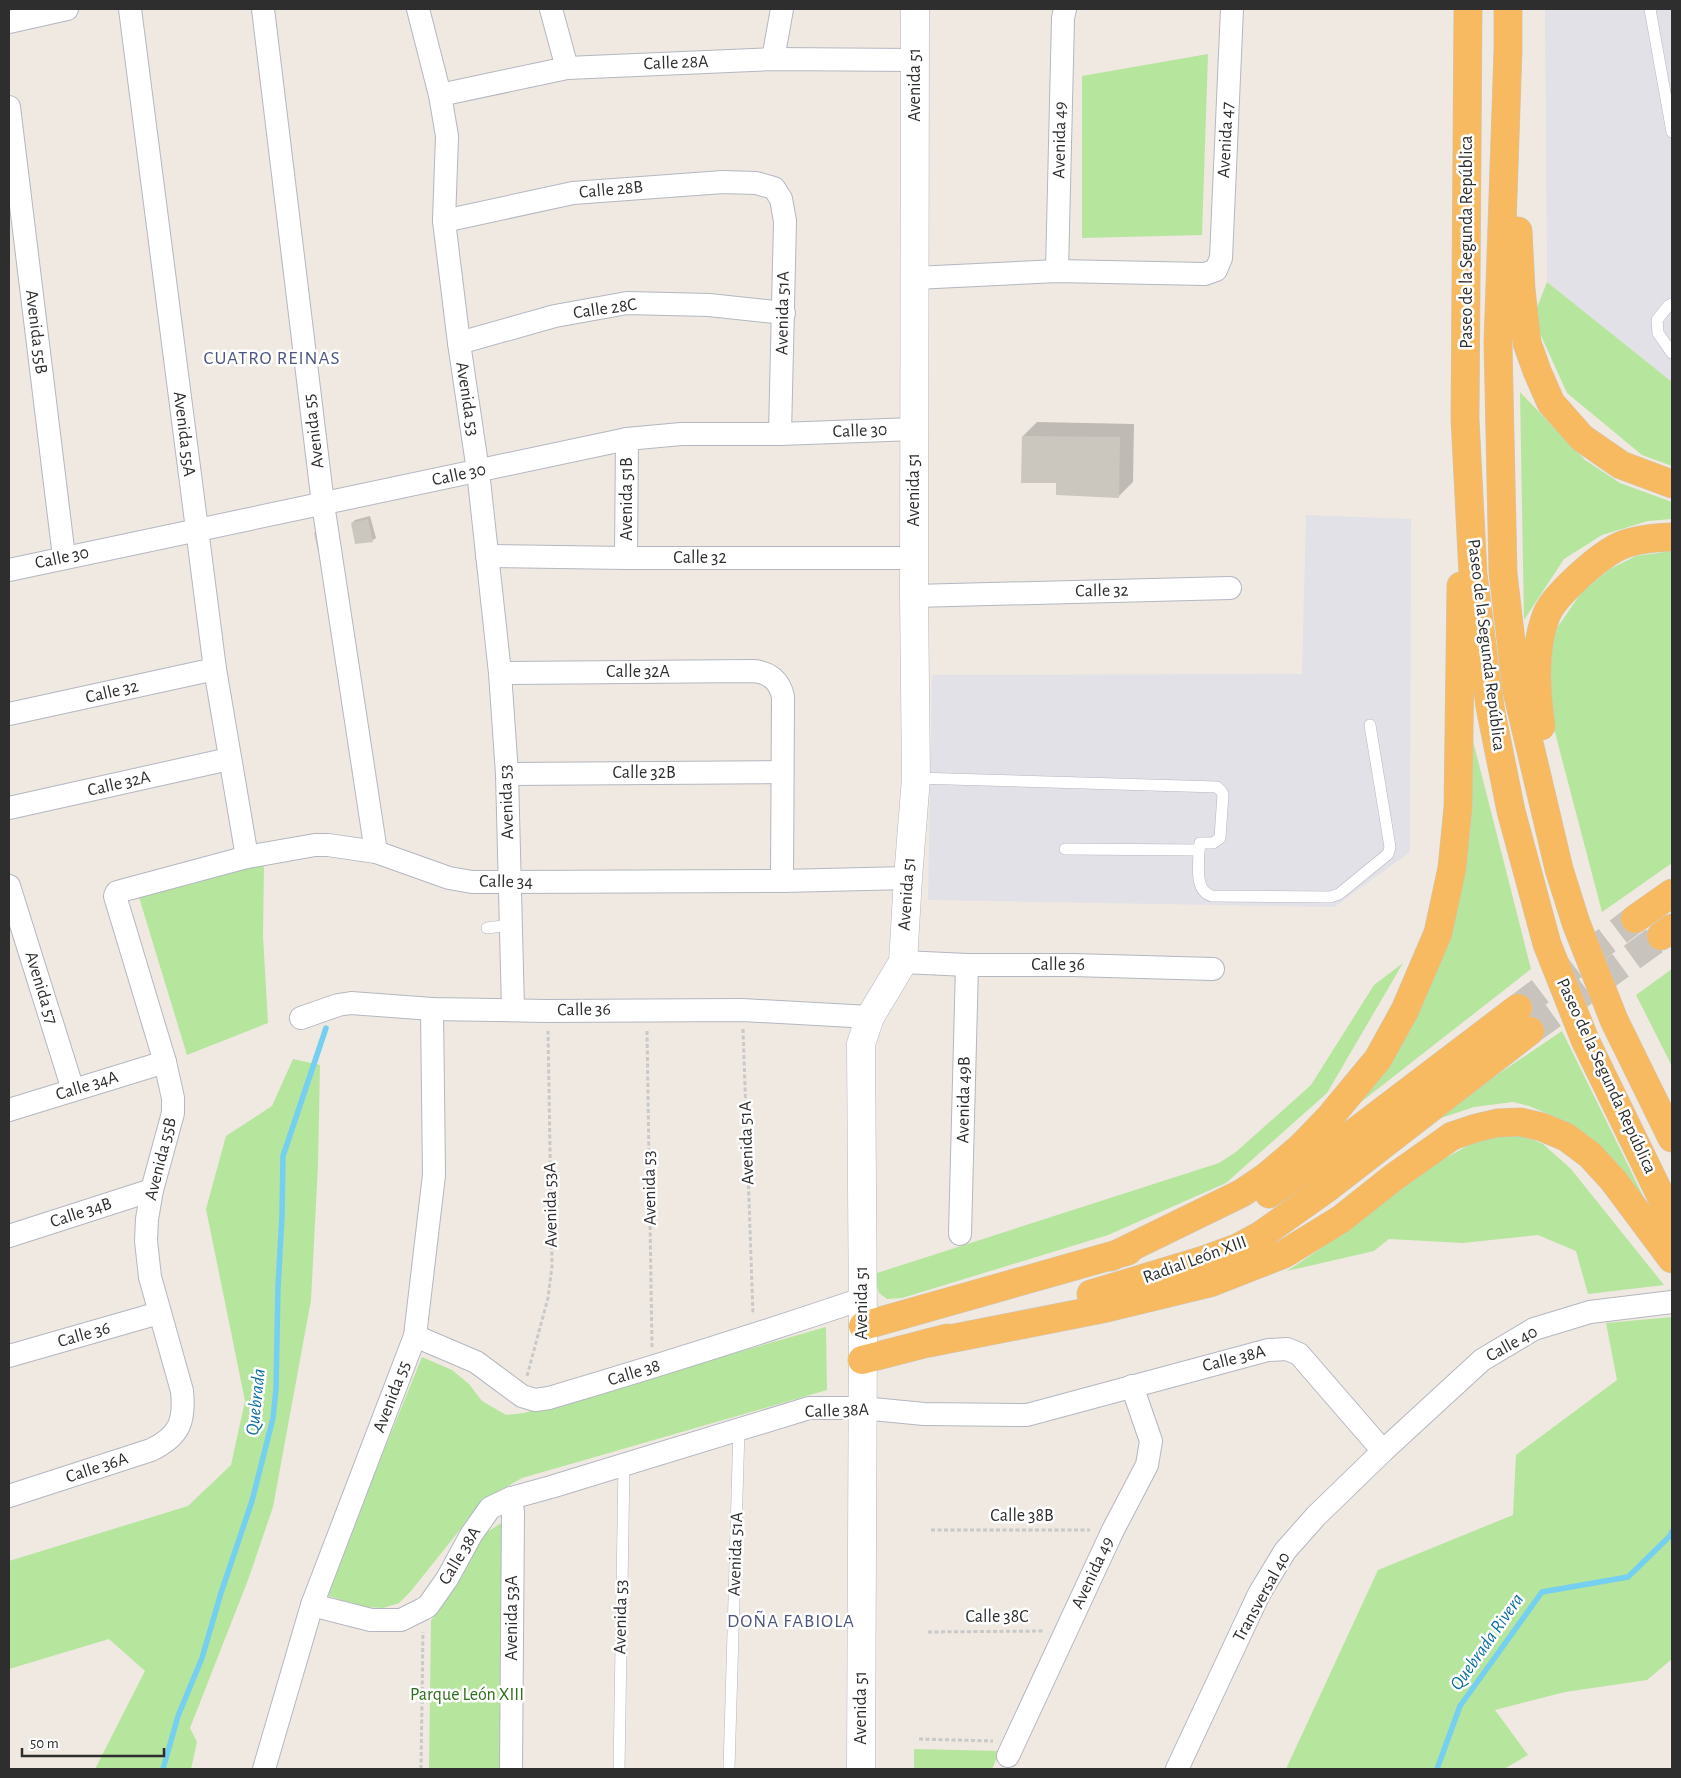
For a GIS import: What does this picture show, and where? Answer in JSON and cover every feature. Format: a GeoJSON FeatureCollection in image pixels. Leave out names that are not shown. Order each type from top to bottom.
{"type":"FeatureCollection","features":[{"type":"Feature","properties":{"kind":"highway","name":"Paseo de la Segunda República"},"geometry":{"type":"LineString","coordinates":[[1468,9],[1466,420],[1473,574],[1490,707],[1512,811],[1547,944],[1585,1040],[1665,1222]]}},
{"type":"Feature","properties":{"kind":"highway","name":"Paseo de la Segunda República"},"geometry":{"type":"LineString","coordinates":[[1508,9],[1498,343],[1503,573],[1516,692],[1559,869],[1576,923],[1614,1020],[1672,1138]]}},
{"type":"Feature","properties":{"kind":"highway"},"geometry":{"type":"LineString","coordinates":[[1508,50],[1521,289],[1527,343],[1537,371],[1551,403],[1582,438],[1621,465],[1672,484]]}},
{"type":"Feature","properties":{"kind":"highway"},"geometry":{"type":"LineString","coordinates":[[1111,1257],[1242,1193],[1267,1176],[1301,1147],[1330,1117],[1378,1058],[1406,1010],[1438,933],[1452,868],[1458,807],[1460,602],[1466,420]]}},
{"type":"Feature","properties":{"kind":"highway"},"geometry":{"type":"LineString","coordinates":[[1559,869],[1536,689],[1538,648],[1546,615],[1565,588],[1592,565],[1620,546],[1654,538],[1672,537]]}},
{"type":"Feature","properties":{"kind":"highway"},"geometry":{"type":"LineString","coordinates":[[1636,919],[1672,893]]}},
{"type":"Feature","properties":{"kind":"highway","name":"Radial León XIII"},"geometry":{"type":"LineString","coordinates":[[862,1326],[1111,1257],[1218,1221],[1276,1190],[1524,1020],[1288,1217],[1237,1248],[1195,1263],[929,1344],[862,1360]]}},
{"type":"Feature","properties":{"kind":"highway"},"geometry":{"type":"LineString","coordinates":[[929,1344],[1107,1308],[1210,1283],[1275,1258],[1307,1241],[1340,1219],[1394,1177],[1452,1136],[1476,1128],[1497,1124],[1520,1122],[1542,1127],[1566,1137],[1590,1155],[1613,1180],[1665,1222],[1672,1259]]}},
{"type":"Feature","properties":{"kind":"street"},"geometry":{"type":"LineString","coordinates":[[9,22],[67,9]]}},
{"type":"Feature","properties":{"kind":"street","name":"Avenida 55A"},"geometry":{"type":"LineString","coordinates":[[130,9],[215,669],[247,858]]}},
{"type":"Feature","properties":{"kind":"street","name":"Avenida 55"},"geometry":{"type":"LineString","coordinates":[[263,9],[323,504],[376,852]]}},
{"type":"Feature","properties":{"kind":"street","name":"Avenida 53"},"geometry":{"type":"LineString","coordinates":[[418,9],[440,95],[447,136],[444,221],[478,471],[500,673],[507,774],[513,1009]]}},
{"type":"Feature","properties":{"kind":"street"},"geometry":{"type":"LineString","coordinates":[[551,9],[567,68]]}},
{"type":"Feature","properties":{"kind":"street"},"geometry":{"type":"LineString","coordinates":[[773,59],[782,9]]}},
{"type":"Feature","properties":{"kind":"street","name":"Avenida 51"},"geometry":{"type":"LineString","coordinates":[[861,1769],[861,1044],[870,1017],[903,962],[916,778],[914,596],[915,9]]}},
{"type":"Feature","properties":{"kind":"street","name":"Avenida 49"},"geometry":{"type":"LineString","coordinates":[[1057,271],[1063,18],[1065,9]]}},
{"type":"Feature","properties":{"kind":"street","name":"Avenida 47"},"geometry":{"type":"LineString","coordinates":[[1057,271],[1205,274],[1216,270],[1221,258],[1232,9]]}},
{"type":"Feature","properties":{"kind":"street","name":"Calle 28A"},"geometry":{"type":"LineString","coordinates":[[440,95],[567,68],[773,59],[915,60]]}},
{"type":"Feature","properties":{"kind":"street","name":"Avenida 55B"},"geometry":{"type":"LineString","coordinates":[[9,106],[64,557]]}},
{"type":"Feature","properties":{"kind":"street","name":"Calle 28B"},"geometry":{"type":"LineString","coordinates":[[444,221],[573,193],[723,182],[768,185],[778,192]]}},
{"type":"Feature","properties":{"kind":"street","name":"Avenida 51A"},"geometry":{"type":"LineString","coordinates":[[778,192],[782,199],[785,221],[780,434]]}},
{"type":"Feature","properties":{"kind":"street"},"geometry":{"type":"LineString","coordinates":[[915,278],[1057,271]]}},
{"type":"Feature","properties":{"kind":"street","name":"Calle 28C"},"geometry":{"type":"LineString","coordinates":[[459,342],[555,316],[627,303],[709,305],[784,312]]}},
{"type":"Feature","properties":{"kind":"street","name":"Calle 30"},"geometry":{"type":"LineString","coordinates":[[9,570],[627,439],[681,434],[780,434],[914,429]]}},
{"type":"Feature","properties":{"kind":"street","name":"Avenida 51B"},"geometry":{"type":"LineString","coordinates":[[626,558],[627,439]]}},
{"type":"Feature","properties":{"kind":"street","name":"Calle 32"},"geometry":{"type":"LineString","coordinates":[[486,556],[914,558]]}},
{"type":"Feature","properties":{"kind":"street","name":"Calle 32"},"geometry":{"type":"LineString","coordinates":[[914,596],[1230,588]]}},
{"type":"Feature","properties":{"kind":"street","name":"Calle 32"},"geometry":{"type":"LineString","coordinates":[[9,714],[215,669]]}},
{"type":"Feature","properties":{"kind":"street","name":"Calle 32A"},"geometry":{"type":"LineString","coordinates":[[500,673],[761,672],[779,685],[782,697],[782,772]]}},
{"type":"Feature","properties":{"kind":"street","name":"Calle 32A"},"geometry":{"type":"LineString","coordinates":[[9,808],[229,759]]}},
{"type":"Feature","properties":{"kind":"street"},"geometry":{"type":"LineString","coordinates":[[782,772],[782,881]]}},
{"type":"Feature","properties":{"kind":"street","name":"Calle 32B"},"geometry":{"type":"LineString","coordinates":[[507,774],[782,772]]}},
{"type":"Feature","properties":{"kind":"street","name":"Calle 34"},"geometry":{"type":"LineString","coordinates":[[116,893],[247,858],[321,845],[376,852],[448,878],[472,882],[782,881],[908,878]]}},
{"type":"Feature","properties":{"kind":"street","name":"Avenida 57"},"geometry":{"type":"LineString","coordinates":[[9,886],[73,1090]]}},
{"type":"Feature","properties":{"kind":"street","name":"Avenida 55B"},"geometry":{"type":"LineString","coordinates":[[116,893],[115,896],[165,1062],[173,1098],[173,1113],[152,1190],[147,1220],[147,1259],[158,1313],[182,1391],[183,1410],[179,1428]]}},
{"type":"Feature","properties":{"kind":"street","name":"Calle 36"},"geometry":{"type":"LineString","coordinates":[[903,962],[967,965],[1072,965],[1213,969]]}},
{"type":"Feature","properties":{"kind":"street","name":"Avenida 49B"},"geometry":{"type":"LineString","coordinates":[[960,1234],[967,965]]}},
{"type":"Feature","properties":{"kind":"street","name":"Calle 36"},"geometry":{"type":"LineString","coordinates":[[301,1018],[351,1002],[432,1009],[547,1011],[742,1010],[870,1017]]}},
{"type":"Feature","properties":{"kind":"street","name":"Avenida 55"},"geometry":{"type":"LineString","coordinates":[[264,1769],[312,1605],[415,1336],[434,1175],[432,1009]]}},
{"type":"Feature","properties":{"kind":"street","name":"Calle 34A"},"geometry":{"type":"LineString","coordinates":[[9,1110],[165,1062]]}},
{"type":"Feature","properties":{"kind":"street","name":"Calle 34B"},"geometry":{"type":"LineString","coordinates":[[9,1236],[152,1190]]}},
{"type":"Feature","properties":{"kind":"street","name":"Calle 38"},"geometry":{"type":"LineString","coordinates":[[522,1396],[535,1400],[549,1398],[653,1368],[862,1299]]}},
{"type":"Feature","properties":{"kind":"street","name":"Calle 40"},"geometry":{"type":"LineString","coordinates":[[1383,1451],[1482,1360],[1534,1330],[1590,1312],[1672,1302]]}},
{"type":"Feature","properties":{"kind":"street","name":"Calle 36"},"geometry":{"type":"LineString","coordinates":[[9,1356],[158,1313]]}},
{"type":"Feature","properties":{"kind":"street"},"geometry":{"type":"LineString","coordinates":[[415,1336],[476,1362],[522,1396]]}},
{"type":"Feature","properties":{"kind":"street","name":"Calle 38A"},"geometry":{"type":"LineString","coordinates":[[312,1605],[371,1620],[401,1620],[428,1606],[490,1508],[511,1498],[809,1408],[862,1408],[924,1414],[1026,1415],[1268,1350],[1287,1349],[1299,1354],[1383,1451]]}},
{"type":"Feature","properties":{"kind":"street","name":"Avenida 49"},"geometry":{"type":"LineString","coordinates":[[1011,1749],[1113,1530],[1147,1465],[1150,1441],[1132,1386]]}},
{"type":"Feature","properties":{"kind":"street","name":"Calle 36A"},"geometry":{"type":"LineString","coordinates":[[9,1496],[152,1450],[163,1445],[179,1428]]}},
{"type":"Feature","properties":{"kind":"street","name":"Transversal 40"},"geometry":{"type":"LineString","coordinates":[[1177,1769],[1259,1594],[1285,1551],[1316,1516],[1383,1451]]}},
{"type":"Feature","properties":{"kind":"street","name":"Avenida 53A"},"geometry":{"type":"LineString","coordinates":[[511,1498],[511,1769]]}},
{"type":"Feature","properties":{"kind":"lane"},"geometry":{"type":"LineString","coordinates":[[1650,9],[1672,132]]}},
{"type":"Feature","properties":{"kind":"lane"},"geometry":{"type":"LineString","coordinates":[[1672,304],[1668,306],[1657,320],[1658,333],[1672,353]]}},
{"type":"Feature","properties":{"kind":"lane"},"geometry":{"type":"LineString","coordinates":[[916,778],[1217,787],[1223,794],[1220,838],[1213,843],[1200,843],[1199,850],[1200,884],[1206,895],[1330,896],[1339,894],[1388,854],[1390,847],[1370,725]]}},
{"type":"Feature","properties":{"kind":"lane"},"geometry":{"type":"LineString","coordinates":[[1065,849],[1199,850]]}},
{"type":"Feature","properties":{"kind":"lane"},"geometry":{"type":"LineString","coordinates":[[487,928],[511,926]]}},
{"type":"Feature","properties":{"kind":"lane","name":"Avenida 51A"},"geometry":{"type":"LineString","coordinates":[[729,1769],[739,1429]]}},
{"type":"Feature","properties":{"kind":"lane","name":"Avenida 53"},"geometry":{"type":"LineString","coordinates":[[619,1769],[624,1465]]}},
{"type":"Feature","properties":{"kind":"path","name":"Avenida 53"},"geometry":{"type":"LineString","coordinates":[[646,1009],[653,1368]]}},
{"type":"Feature","properties":{"kind":"path","name":"Avenida 51A"},"geometry":{"type":"LineString","coordinates":[[742,1010],[754,1336]]}},
{"type":"Feature","properties":{"kind":"path","name":"Avenida 53A"},"geometry":{"type":"LineString","coordinates":[[522,1396],[548,1298],[552,1266],[547,1011]]}},
{"type":"Feature","properties":{"kind":"path","name":"Calle 38B"},"geometry":{"type":"LineString","coordinates":[[931,1530],[1113,1530]]}},
{"type":"Feature","properties":{"kind":"path"},"geometry":{"type":"LineString","coordinates":[[421,1769],[423,1609]]}},
{"type":"Feature","properties":{"kind":"path","name":"Calle 38C"},"geometry":{"type":"LineString","coordinates":[[928,1632],[1066,1631]]}},
{"type":"Feature","properties":{"kind":"path"},"geometry":{"type":"LineString","coordinates":[[919,1739],[1011,1749]]}},
{"type":"Feature","properties":{"kind":"shaded area"},"geometry":{"type":"Polygon","coordinates":[[[1545,9],[1672,9],[1672,382],[1547,282],[1545,9]]]}},
{"type":"Feature","properties":{"kind":"shaded area"},"geometry":{"type":"Polygon","coordinates":[[[1306,515],[1411,519],[1410,852],[1334,907],[928,900],[932,675],[1302,674],[1306,515]]]}},
{"type":"Feature","properties":{"kind":"green space"},"geometry":{"type":"Polygon","coordinates":[[[1208,54],[1202,235],[1082,238],[1082,76],[1208,54]]]}},
{"type":"Feature","properties":{"kind":"green space"},"geometry":{"type":"Polygon","coordinates":[[[1547,282],[1672,382],[1672,466],[1642,455],[1567,393],[1533,318],[1547,282]]]}},
{"type":"Feature","properties":{"kind":"green space"},"geometry":{"type":"Polygon","coordinates":[[[1520,392],[1585,460],[1620,483],[1672,502],[1672,519],[1648,521],[1602,535],[1564,559],[1524,620],[1520,392]]]}},
{"type":"Feature","properties":{"kind":"green space"},"geometry":{"type":"Polygon","coordinates":[[[1672,551],[1672,863],[1602,912],[1552,721],[1547,669],[1557,628],[1581,593],[1610,569],[1636,556],[1672,551]]]}},
{"type":"Feature","properties":{"kind":"green space"},"geometry":{"type":"Polygon","coordinates":[[[1471,733],[1531,969],[1338,1120],[1419,1012],[1462,856],[1471,733]]]}},
{"type":"Feature","properties":{"kind":"green space"},"geometry":{"type":"Polygon","coordinates":[[[264,865],[263,936],[268,1023],[187,1055],[138,894],[227,871],[264,865]]]}},
{"type":"Feature","properties":{"kind":"green space"},"geometry":{"type":"Polygon","coordinates":[[[1403,963],[1327,1093],[1226,1183],[1108,1235],[902,1298],[887,1299],[879,1293],[874,1274],[1219,1163],[1236,1152],[1311,1085],[1374,985],[1403,963]]]}},
{"type":"Feature","properties":{"kind":"green space"},"geometry":{"type":"Polygon","coordinates":[[[1672,969],[1672,1066],[1636,995],[1672,969]]]}},
{"type":"Feature","properties":{"kind":"green space"},"geometry":{"type":"Polygon","coordinates":[[[1562,1031],[1652,1214],[1609,1159],[1567,1122],[1529,1106],[1513,1102],[1474,1107],[1426,1123],[1562,1031]]]}},
{"type":"Feature","properties":{"kind":"green space"},"geometry":{"type":"Polygon","coordinates":[[[293,1059],[320,1065],[318,1165],[311,1300],[273,1507],[248,1580],[190,1728],[197,1742],[191,1769],[95,1769],[145,1671],[109,1639],[9,1669],[9,1561],[188,1506],[231,1465],[245,1401],[206,1209],[226,1136],[272,1106],[293,1059]]]}},
{"type":"Feature","properties":{"kind":"green space"},"geometry":{"type":"Polygon","coordinates":[[[1518,1133],[1543,1144],[1571,1169],[1664,1285],[1588,1294],[1576,1251],[1538,1235],[1463,1243],[1389,1239],[1374,1251],[1287,1271],[1320,1249],[1417,1174],[1476,1141],[1518,1133]]]}},
{"type":"Feature","properties":{"kind":"green space"},"geometry":{"type":"Polygon","coordinates":[[[1672,1317],[1672,1659],[1647,1680],[1565,1692],[1495,1710],[1528,1755],[1504,1769],[1286,1769],[1378,1570],[1513,1515],[1516,1455],[1617,1380],[1606,1323],[1672,1317]]]}},
{"type":"Feature","properties":{"kind":"green space"},"geometry":{"type":"Polygon","coordinates":[[[826,1327],[827,1390],[522,1478],[490,1496],[474,1512],[411,1591],[399,1603],[383,1608],[365,1607],[325,1595],[422,1357],[452,1370],[469,1384],[482,1401],[506,1415],[524,1413],[826,1327]]]}},
{"type":"Feature","properties":{"kind":"green space","name":"Parque León XIII"},"geometry":{"type":"Polygon","coordinates":[[[506,1520],[504,1769],[429,1769],[431,1621],[446,1592],[481,1536],[506,1520]]]}},
{"type":"Feature","properties":{"kind":"green space"},"geometry":{"type":"Polygon","coordinates":[[[914,1749],[1000,1751],[992,1769],[914,1769],[914,1749]]]}},
{"type":"Feature","properties":{"kind":"building"},"geometry":{"type":"Polygon","coordinates":[[[1022,436],[1120,437],[1119,498],[1056,495],[1056,483],[1021,483],[1022,436]]]}},
{"type":"Feature","properties":{"kind":"building"},"geometry":{"type":"Polygon","coordinates":[[[368,519],[373,542],[355,544],[351,523],[368,519]]]}},
{"type":"Feature","properties":{"kind":"building"},"geometry":{"type":"Polygon","coordinates":[[[321,528],[326,550],[318,551],[314,533],[321,528]]]}},
{"type":"Feature","properties":{"kind":"waterway","name":"Quebrada"},"geometry":{"type":"LineString","coordinates":[[163,1769],[178,1716],[202,1658],[221,1593],[252,1501],[273,1418],[276,1389],[283,1156],[326,1028]]}},
{"type":"Feature","properties":{"kind":"waterway","name":"Quebrada Rivera"},"geometry":{"type":"LineString","coordinates":[[1437,1769],[1460,1706],[1542,1592],[1628,1577],[1670,1536],[1672,1531]]}},
{"type":"Feature","properties":{"kind":"tunnel"},"geometry":{"type":"LineString","coordinates":[[1518,1008],[1635,919]]}},
{"type":"Feature","properties":{"kind":"tunnel"},"geometry":{"type":"LineString","coordinates":[[1530,1031],[1661,936]]}},
{"type":"Feature","properties":{"kind":"district","name":"CUATRO REINAS"},"geometry":{"type":"Point","coordinates":[272,358]}},
{"type":"Feature","properties":{"kind":"district","name":"DOÑA FABIOLA"},"geometry":{"type":"Point","coordinates":[791,1621]}}]}
